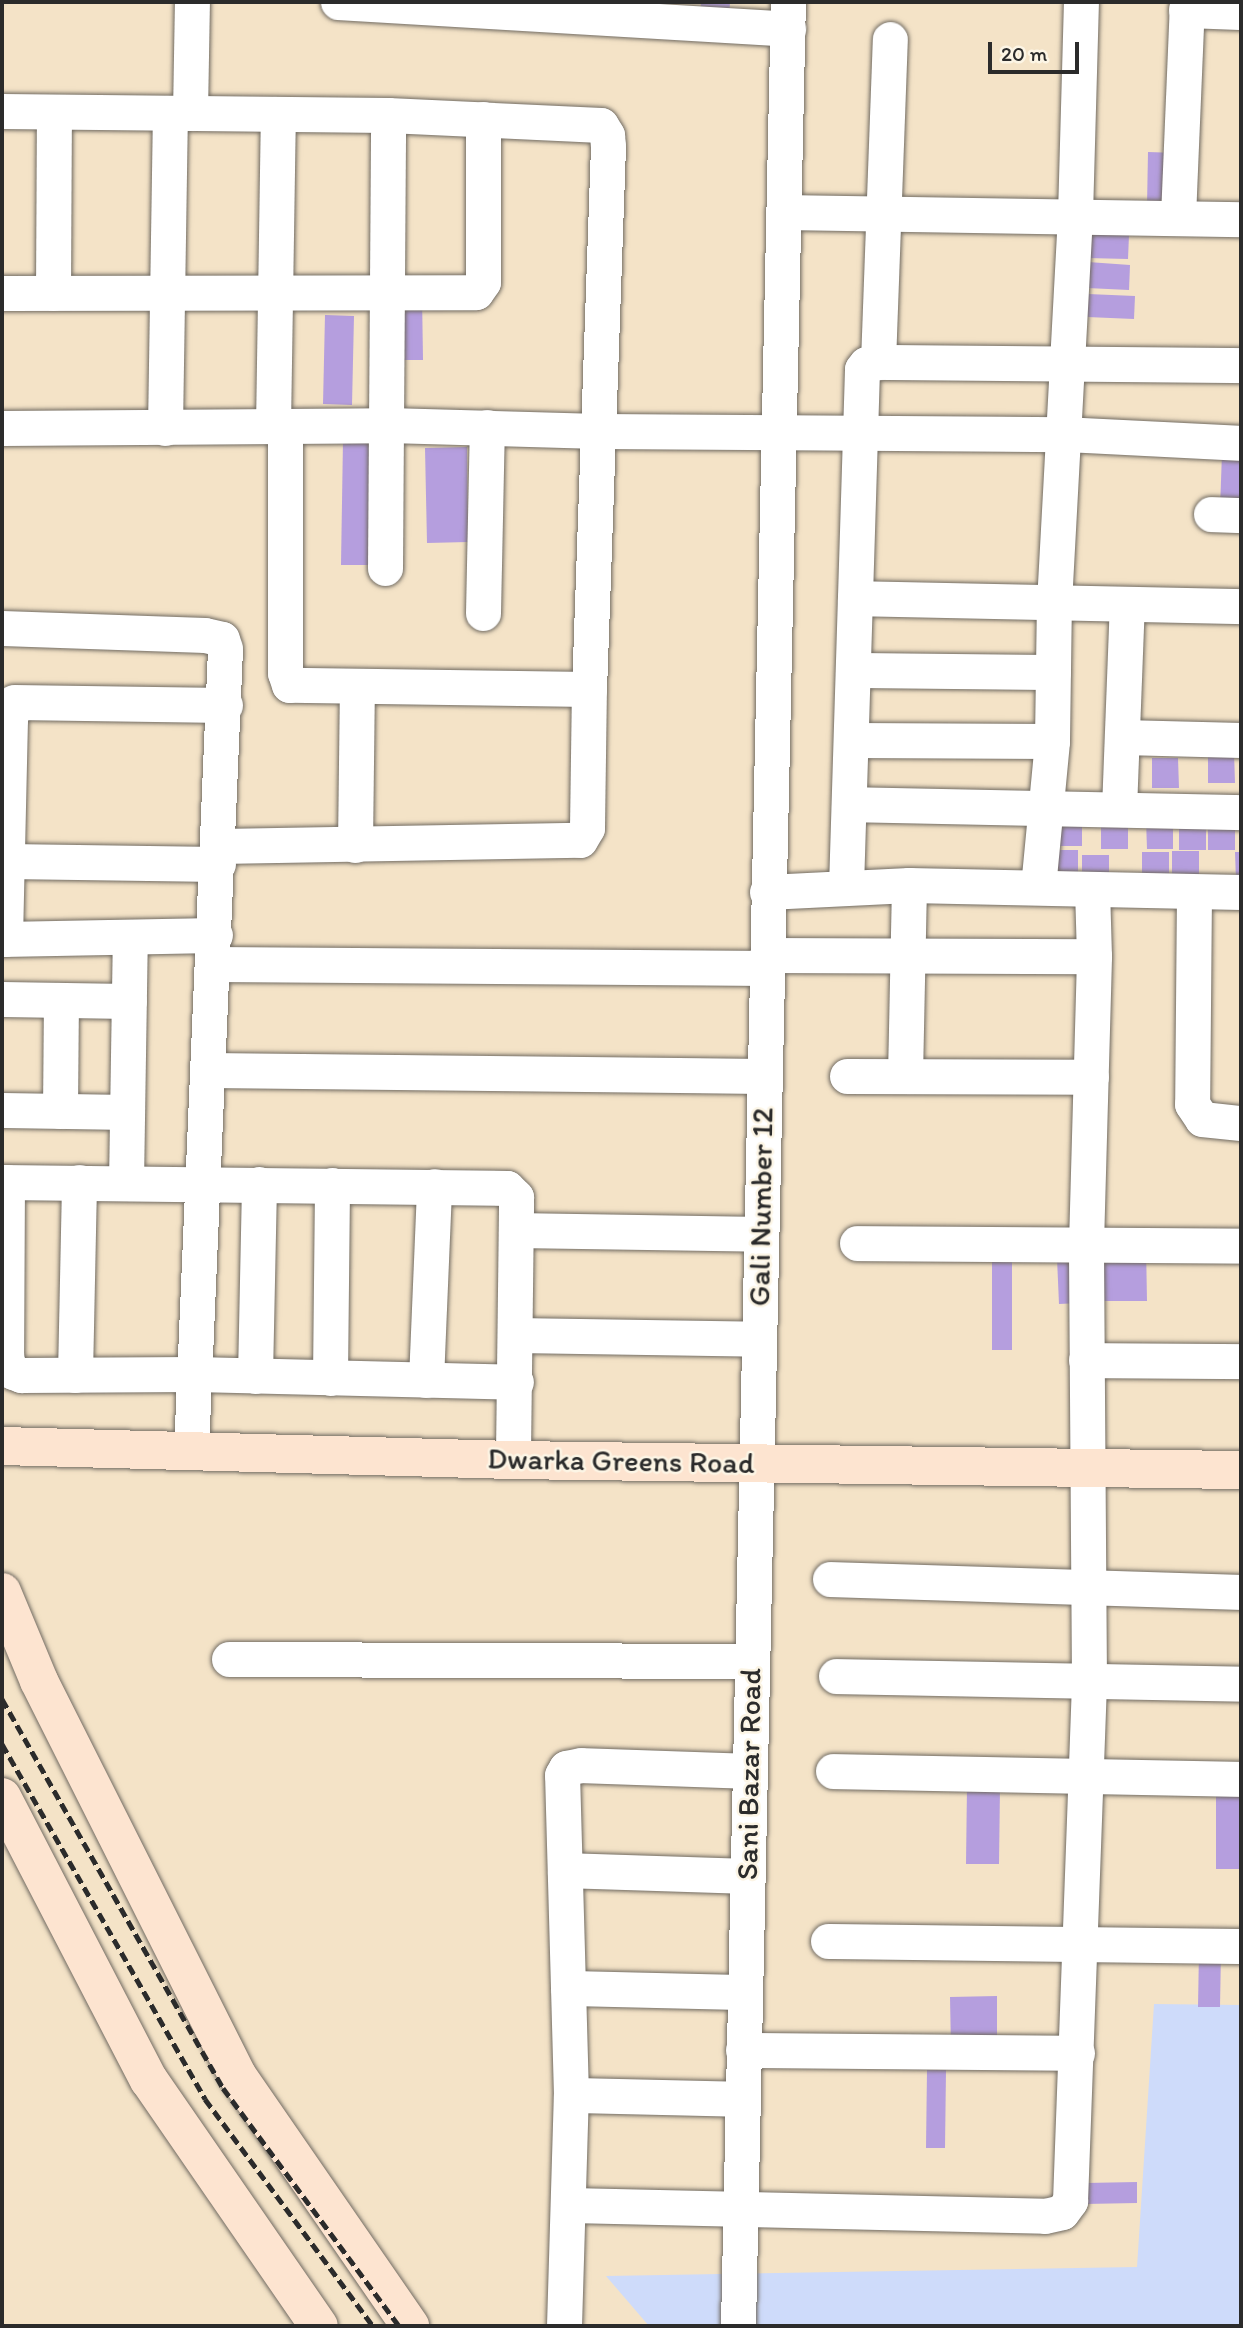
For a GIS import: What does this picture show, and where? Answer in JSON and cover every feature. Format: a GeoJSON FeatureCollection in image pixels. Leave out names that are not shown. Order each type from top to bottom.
{"type":"FeatureCollection","features":[{"type":"Feature","properties":{"kind":"street"},"geometry":{"type":"LineString","coordinates":[[165,428],[167,292],[191,2]]}},
{"type":"Feature","properties":{"kind":"street"},"geometry":{"type":"LineString","coordinates":[[338,2],[788,16]]}},
{"type":"Feature","properties":{"kind":"street"},"geometry":{"type":"LineString","coordinates":[[1038,887],[1052,741],[1054,603],[1075,215],[1081,2]]}},
{"type":"Feature","properties":{"kind":"street"},"geometry":{"type":"LineString","coordinates":[[1178,217],[1186,6],[1241,12]]}},
{"type":"Feature","properties":{"kind":"street","name":"Gali Number 12"},"geometry":{"type":"LineString","coordinates":[[758,1339],[788,16]]}},
{"type":"Feature","properties":{"kind":"street"},"geometry":{"type":"LineString","coordinates":[[878,362],[890,39]]}},
{"type":"Feature","properties":{"kind":"street"},"geometry":{"type":"LineString","coordinates":[[2,111],[388,115],[592,123],[601,125],[607,135],[587,828],[580,840],[355,845],[218,855],[7,861]]}},
{"type":"Feature","properties":{"kind":"street"},"geometry":{"type":"LineString","coordinates":[[53,293],[54,112]]}},
{"type":"Feature","properties":{"kind":"street"},"geometry":{"type":"LineString","coordinates":[[278,114],[275,292],[285,679],[289,685],[299,687],[589,689]]}},
{"type":"Feature","properties":{"kind":"street"},"geometry":{"type":"LineString","coordinates":[[385,568],[388,115]]}},
{"type":"Feature","properties":{"kind":"street"},"geometry":{"type":"LineString","coordinates":[[2,293],[469,293],[481,288],[483,119]]}},
{"type":"Feature","properties":{"kind":"street"},"geometry":{"type":"LineString","coordinates":[[784,212],[1241,219]]}},
{"type":"Feature","properties":{"kind":"street"},"geometry":{"type":"LineString","coordinates":[[846,887],[862,369],[866,364],[878,362],[1241,365]]}},
{"type":"Feature","properties":{"kind":"street"},"geometry":{"type":"LineString","coordinates":[[483,613],[487,426]]}},
{"type":"Feature","properties":{"kind":"street"},"geometry":{"type":"LineString","coordinates":[[2,428],[487,426],[599,430],[1064,434],[1241,443]]}},
{"type":"Feature","properties":{"kind":"street"},"geometry":{"type":"LineString","coordinates":[[855,597],[1241,606]]}},
{"type":"Feature","properties":{"kind":"street"},"geometry":{"type":"LineString","coordinates":[[1119,809],[1127,604]]}},
{"type":"Feature","properties":{"kind":"street"},"geometry":{"type":"LineString","coordinates":[[2,628],[215,636],[222,639],[225,649],[225,705],[191,1451]]}},
{"type":"Feature","properties":{"kind":"street"},"geometry":{"type":"LineString","coordinates":[[853,670],[1053,672]]}},
{"type":"Feature","properties":{"kind":"street"},"geometry":{"type":"LineString","coordinates":[[355,845],[357,688]]}},
{"type":"Feature","properties":{"kind":"street"},"geometry":{"type":"LineString","coordinates":[[225,705],[14,702],[10,710],[4,939],[130,938],[214,950],[767,962],[907,955],[1094,956]]}},
{"type":"Feature","properties":{"kind":"street"},"geometry":{"type":"LineString","coordinates":[[1122,737],[1241,740]]}},
{"type":"Feature","properties":{"kind":"street"},"geometry":{"type":"LineString","coordinates":[[851,740],[1052,741]]}},
{"type":"Feature","properties":{"kind":"street"},"geometry":{"type":"LineString","coordinates":[[849,804],[1241,812]]}},
{"type":"Feature","properties":{"kind":"street"},"geometry":{"type":"LineString","coordinates":[[767,892],[909,885],[1241,892]]}},
{"type":"Feature","properties":{"kind":"street"},"geometry":{"type":"LineString","coordinates":[[905,1076],[909,885]]}},
{"type":"Feature","properties":{"kind":"street"},"geometry":{"type":"LineString","coordinates":[[570,2205],[1045,2216],[1062,2212],[1070,2201],[1073,2186],[1089,1682],[1086,1244],[1094,956],[1092,890]]}},
{"type":"Feature","properties":{"kind":"street"},"geometry":{"type":"LineString","coordinates":[[1194,892],[1192,1104],[1202,1118],[1241,1123]]}},
{"type":"Feature","properties":{"kind":"street"},"geometry":{"type":"LineString","coordinates":[[126,1183],[130,938]]}},
{"type":"Feature","properties":{"kind":"street"},"geometry":{"type":"LineString","coordinates":[[2,999],[129,1001]]}},
{"type":"Feature","properties":{"kind":"street"},"geometry":{"type":"LineString","coordinates":[[60,1111],[61,1000]]}},
{"type":"Feature","properties":{"kind":"street"},"geometry":{"type":"LineString","coordinates":[[208,1070],[764,1076]]}},
{"type":"Feature","properties":{"kind":"street"},"geometry":{"type":"LineString","coordinates":[[848,1076],[1091,1077]]}},
{"type":"Feature","properties":{"kind":"street"},"geometry":{"type":"LineString","coordinates":[[2,1110],[127,1112]]}},
{"type":"Feature","properties":{"kind":"street"},"geometry":{"type":"LineString","coordinates":[[513,1460],[516,1382],[516,1197],[507,1188],[4,1182],[7,1363],[13,1372],[21,1375],[195,1374],[516,1382]]}},
{"type":"Feature","properties":{"kind":"street"},"geometry":{"type":"LineString","coordinates":[[75,1375],[79,1182]]}},
{"type":"Feature","properties":{"kind":"street"},"geometry":{"type":"LineString","coordinates":[[255,1376],[259,1184]]}},
{"type":"Feature","properties":{"kind":"street"},"geometry":{"type":"LineString","coordinates":[[330,1378],[332,1185]]}},
{"type":"Feature","properties":{"kind":"street"},"geometry":{"type":"LineString","coordinates":[[426,1380],[434,1186]]}},
{"type":"Feature","properties":{"kind":"street"},"geometry":{"type":"LineString","coordinates":[[516,1230],[761,1234]]}},
{"type":"Feature","properties":{"kind":"street"},"geometry":{"type":"LineString","coordinates":[[857,1243],[1241,1246]]}},
{"type":"Feature","properties":{"kind":"street"},"geometry":{"type":"LineString","coordinates":[[516,1335],[758,1339]]}},
{"type":"Feature","properties":{"kind":"street","name":"Sani Bazar Road"},"geometry":{"type":"LineString","coordinates":[[738,2326],[758,1339]]}},
{"type":"Feature","properties":{"kind":"street"},"geometry":{"type":"LineString","coordinates":[[1086,1360],[1241,1361]]}},
{"type":"Feature","properties":{"kind":"street","name":"Dwarka Greens Road"},"geometry":{"type":"LineString","coordinates":[[2,1446],[513,1460],[1241,1470]]}},
{"type":"Feature","properties":{"kind":"street"},"geometry":{"type":"LineString","coordinates":[[830,1579],[1241,1592]]}},
{"type":"Feature","properties":{"kind":"street"},"geometry":{"type":"LineString","coordinates":[[2,1592],[39,1681],[237,2075],[410,2326]]}},
{"type":"Feature","properties":{"kind":"street"},"geometry":{"type":"LineString","coordinates":[[229,1659],[751,1661]]}},
{"type":"Feature","properties":{"kind":"street"},"geometry":{"type":"LineString","coordinates":[[835,1676],[1241,1684]]}},
{"type":"Feature","properties":{"kind":"street"},"geometry":{"type":"LineString","coordinates":[[564,2326],[570,2205],[571,2095],[562,1786],[566,1768],[581,1765],[749,1771]]}},
{"type":"Feature","properties":{"kind":"street"},"geometry":{"type":"LineString","coordinates":[[833,1771],[1241,1779]]}},
{"type":"Feature","properties":{"kind":"street"},"geometry":{"type":"LineString","coordinates":[[2,1797],[149,2080],[319,2326]]}},
{"type":"Feature","properties":{"kind":"street"},"geometry":{"type":"LineString","coordinates":[[565,1870],[747,1876]]}},
{"type":"Feature","properties":{"kind":"street"},"geometry":{"type":"LineString","coordinates":[[828,1941],[1241,1945]]}},
{"type":"Feature","properties":{"kind":"street"},"geometry":{"type":"LineString","coordinates":[[568,1987],[744,1992]]}},
{"type":"Feature","properties":{"kind":"street"},"geometry":{"type":"LineString","coordinates":[[743,2050],[1077,2053]]}},
{"type":"Feature","properties":{"kind":"street"},"geometry":{"type":"LineString","coordinates":[[571,2095],[742,2099]]}},
{"type":"Feature","properties":{"kind":"shaded area"},"geometry":{"type":"Polygon","coordinates":[[[1154,2004],[1241,2005],[1241,2326],[649,2326],[606,2276],[1137,2267],[1154,2004]]]}},
{"type":"Feature","properties":{"kind":"building"},"geometry":{"type":"Polygon","coordinates":[[[701,2],[730,2],[729,17],[700,16],[701,2]]]}},
{"type":"Feature","properties":{"kind":"building"},"geometry":{"type":"Polygon","coordinates":[[[1148,152],[1178,153],[1178,206],[1147,206],[1148,152]]]}},
{"type":"Feature","properties":{"kind":"building"},"geometry":{"type":"Polygon","coordinates":[[[1088,233],[1129,235],[1128,259],[1087,258],[1088,233]]]}},
{"type":"Feature","properties":{"kind":"building"},"geometry":{"type":"Polygon","coordinates":[[[1088,262],[1130,265],[1129,290],[1087,288],[1088,262]]]}},
{"type":"Feature","properties":{"kind":"building"},"geometry":{"type":"Polygon","coordinates":[[[1088,294],[1135,296],[1134,319],[1087,317],[1088,294]]]}},
{"type":"Feature","properties":{"kind":"building"},"geometry":{"type":"Polygon","coordinates":[[[422,295],[423,360],[400,360],[399,296],[422,295]]]}},
{"type":"Feature","properties":{"kind":"building"},"geometry":{"type":"Polygon","coordinates":[[[325,315],[354,316],[352,405],[323,404],[325,315]]]}},
{"type":"Feature","properties":{"kind":"building"},"geometry":{"type":"Polygon","coordinates":[[[343,440],[382,441],[379,565],[341,565],[343,440]]]}},
{"type":"Feature","properties":{"kind":"building"},"geometry":{"type":"Polygon","coordinates":[[[467,447],[468,542],[427,543],[425,448],[467,447]]]}},
{"type":"Feature","properties":{"kind":"building"},"geometry":{"type":"Polygon","coordinates":[[[1222,453],[1241,453],[1241,510],[1220,509],[1222,453]]]}},
{"type":"Feature","properties":{"kind":"building"},"geometry":{"type":"Polygon","coordinates":[[[1234,752],[1235,783],[1208,783],[1208,753],[1234,752]]]}},
{"type":"Feature","properties":{"kind":"building"},"geometry":{"type":"Polygon","coordinates":[[[1152,758],[1178,758],[1179,788],[1152,788],[1152,758]]]}},
{"type":"Feature","properties":{"kind":"building"},"geometry":{"type":"Polygon","coordinates":[[[1055,817],[1082,817],[1082,846],[1055,846],[1055,817]]]}},
{"type":"Feature","properties":{"kind":"building"},"geometry":{"type":"Polygon","coordinates":[[[1101,819],[1128,819],[1128,849],[1101,849],[1101,819]]]}},
{"type":"Feature","properties":{"kind":"building"},"geometry":{"type":"Polygon","coordinates":[[[1173,819],[1173,849],[1147,849],[1146,820],[1173,819]]]}},
{"type":"Feature","properties":{"kind":"building"},"geometry":{"type":"Polygon","coordinates":[[[1179,820],[1206,820],[1206,850],[1179,850],[1179,820]]]}},
{"type":"Feature","properties":{"kind":"building"},"geometry":{"type":"Polygon","coordinates":[[[1208,820],[1235,820],[1235,850],[1208,850],[1208,820]]]}},
{"type":"Feature","properties":{"kind":"building"},"geometry":{"type":"Polygon","coordinates":[[[1051,850],[1078,850],[1078,880],[1051,880],[1051,850]]]}},
{"type":"Feature","properties":{"kind":"building"},"geometry":{"type":"Polygon","coordinates":[[[1172,851],[1199,851],[1199,881],[1172,881],[1172,851]]]}},
{"type":"Feature","properties":{"kind":"building"},"geometry":{"type":"Polygon","coordinates":[[[1142,852],[1169,852],[1169,881],[1142,881],[1142,852]]]}},
{"type":"Feature","properties":{"kind":"building"},"geometry":{"type":"Polygon","coordinates":[[[1235,852],[1241,852],[1241,881],[1236,881],[1235,852]]]}},
{"type":"Feature","properties":{"kind":"building"},"geometry":{"type":"Polygon","coordinates":[[[1082,855],[1109,855],[1109,884],[1082,884],[1082,855]]]}},
{"type":"Feature","properties":{"kind":"building"},"geometry":{"type":"Polygon","coordinates":[[[1146,1246],[1147,1301],[1098,1301],[1097,1247],[1146,1246]]]}},
{"type":"Feature","properties":{"kind":"building"},"geometry":{"type":"Polygon","coordinates":[[[1078,1257],[1080,1303],[1059,1304],[1057,1258],[1078,1257]]]}},
{"type":"Feature","properties":{"kind":"building"},"geometry":{"type":"Polygon","coordinates":[[[992,1260],[1012,1260],[1012,1350],[992,1350],[992,1260]]]}},
{"type":"Feature","properties":{"kind":"building"},"geometry":{"type":"Polygon","coordinates":[[[967,1786],[1000,1787],[999,1864],[966,1864],[967,1786]]]}},
{"type":"Feature","properties":{"kind":"building"},"geometry":{"type":"Polygon","coordinates":[[[1216,1791],[1240,1791],[1240,1869],[1216,1869],[1216,1791]]]}},
{"type":"Feature","properties":{"kind":"building"},"geometry":{"type":"Polygon","coordinates":[[[1199,1951],[1221,1951],[1220,2007],[1198,2007],[1199,1951]]]}},
{"type":"Feature","properties":{"kind":"building"},"geometry":{"type":"Polygon","coordinates":[[[997,1996],[997,2048],[951,2048],[950,1997],[997,1996]]]}},
{"type":"Feature","properties":{"kind":"building"},"geometry":{"type":"Polygon","coordinates":[[[927,2070],[946,2070],[945,2148],[926,2148],[927,2070]]]}},
{"type":"Feature","properties":{"kind":"building"},"geometry":{"type":"Polygon","coordinates":[[[1137,2182],[1137,2203],[1085,2204],[1085,2183],[1137,2182]]]}},
{"type":"Feature","properties":{"kind":"railway"},"geometry":{"type":"LineString","coordinates":[[2,1699],[223,2088],[399,2326]]}},
{"type":"Feature","properties":{"kind":"railway"},"geometry":{"type":"LineString","coordinates":[[2,1744],[205,2099],[373,2326]]}}]}
